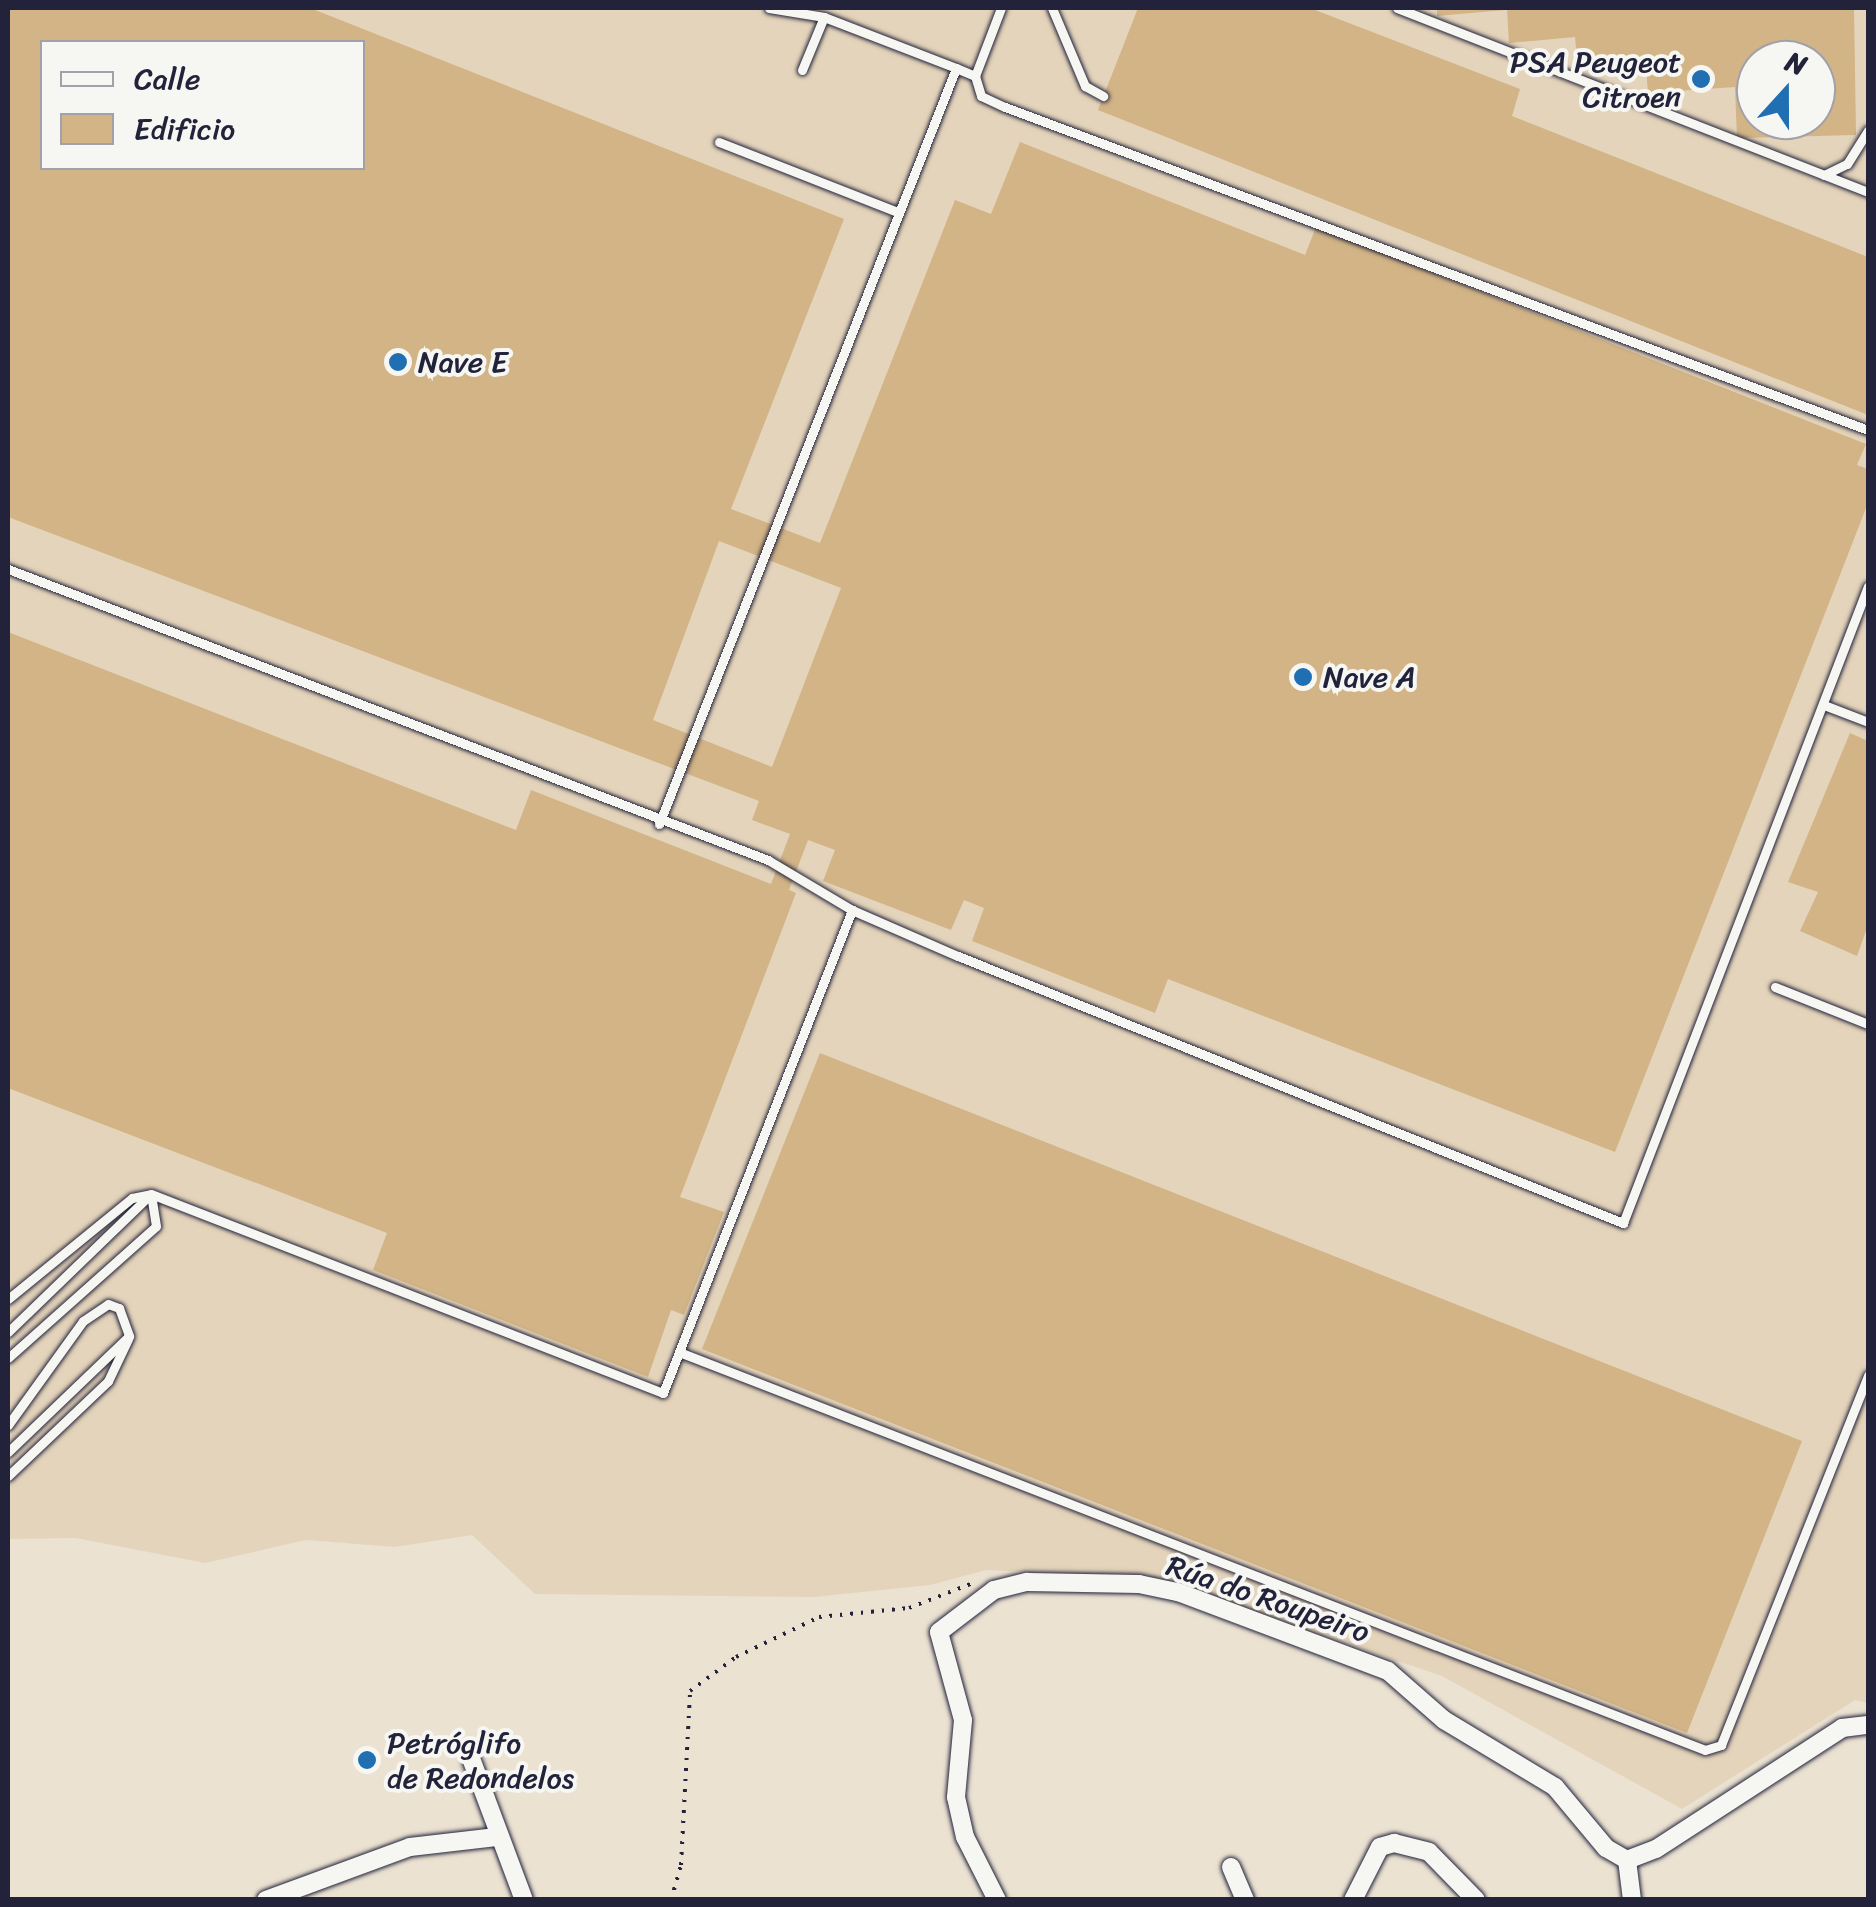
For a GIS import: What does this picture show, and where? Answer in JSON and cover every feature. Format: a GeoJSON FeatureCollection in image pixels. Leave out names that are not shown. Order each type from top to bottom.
{"type":"FeatureCollection","features":[{"type":"Feature","properties":{"kind":"street","name":"Rúa do Roupeiro"},"geometry":{"type":"LineString","coordinates":[[997,1900],[965,1837],[956,1796],[963,1720],[940,1632],[994,1590],[1027,1582],[1138,1584],[1178,1592],[1388,1671],[1444,1720],[1555,1787],[1606,1848],[1627,1860]]}},
{"type":"Feature","properties":{"kind":"street"},"geometry":{"type":"LineString","coordinates":[[1632,1900],[1627,1860],[1656,1849],[1842,1728],[1868,1725]]}},
{"type":"Feature","properties":{"kind":"street"},"geometry":{"type":"LineString","coordinates":[[472,1761],[496,1838],[524,1900]]}},
{"type":"Feature","properties":{"kind":"street"},"geometry":{"type":"LineString","coordinates":[[266,1900],[410,1847],[496,1838]]}},
{"type":"Feature","properties":{"kind":"street"},"geometry":{"type":"LineString","coordinates":[[1353,1900],[1380,1847],[1394,1843],[1429,1852],[1476,1900]]}},
{"type":"Feature","properties":{"kind":"street"},"geometry":{"type":"LineString","coordinates":[[1231,1867],[1244,1900]]}},
{"type":"Feature","properties":{"kind":"lane"},"geometry":{"type":"LineString","coordinates":[[769,8],[824,17],[976,76]]}},
{"type":"Feature","properties":{"kind":"lane"},"geometry":{"type":"LineString","coordinates":[[1001,8],[976,76],[981,96],[1868,430]]}},
{"type":"Feature","properties":{"kind":"lane"},"geometry":{"type":"LineString","coordinates":[[1052,8],[1085,86],[1103,96]]}},
{"type":"Feature","properties":{"kind":"lane"},"geometry":{"type":"LineString","coordinates":[[1398,8],[1868,192]]}},
{"type":"Feature","properties":{"kind":"lane"},"geometry":{"type":"LineString","coordinates":[[802,70],[824,17]]}},
{"type":"Feature","properties":{"kind":"lane"},"geometry":{"type":"LineString","coordinates":[[659,824],[956,68]]}},
{"type":"Feature","properties":{"kind":"lane"},"geometry":{"type":"LineString","coordinates":[[1824,176],[1847,164],[1868,130]]}},
{"type":"Feature","properties":{"kind":"lane"},"geometry":{"type":"LineString","coordinates":[[719,142],[898,212]]}},
{"type":"Feature","properties":{"kind":"lane"},"geometry":{"type":"LineString","coordinates":[[8,568],[659,824],[768,860],[852,910],[1623,1223],[1868,586]]}},
{"type":"Feature","properties":{"kind":"lane"},"geometry":{"type":"LineString","coordinates":[[1824,705],[1868,722]]}},
{"type":"Feature","properties":{"kind":"lane"},"geometry":{"type":"LineString","coordinates":[[8,1299],[132,1198],[151,1194],[663,1393],[852,910]]}},
{"type":"Feature","properties":{"kind":"lane"},"geometry":{"type":"LineString","coordinates":[[1775,988],[1868,1024]]}},
{"type":"Feature","properties":{"kind":"lane"},"geometry":{"type":"LineString","coordinates":[[8,1332],[151,1194]]}},
{"type":"Feature","properties":{"kind":"lane"},"geometry":{"type":"LineString","coordinates":[[8,1358],[156,1226],[151,1194]]}},
{"type":"Feature","properties":{"kind":"lane"},"geometry":{"type":"LineString","coordinates":[[8,1425],[95,1310],[120,1308],[128,1336],[108,1381],[8,1476]]}},
{"type":"Feature","properties":{"kind":"lane"},"geometry":{"type":"LineString","coordinates":[[8,1452],[128,1336]]}},
{"type":"Feature","properties":{"kind":"lane"},"geometry":{"type":"LineString","coordinates":[[679,1352],[1705,1750],[1721,1745],[1868,1375]]}},
{"type":"Feature","properties":{"kind":"path"},"geometry":{"type":"LineString","coordinates":[[672,1900],[681,1865],[690,1690],[736,1657],[818,1618],[909,1608],[979,1581]]}},
{"type":"Feature","properties":{"kind":"shaded area"},"geometry":{"type":"Polygon","coordinates":[[[8,8],[1868,8],[1868,1703],[1855,1700],[1682,1809],[1442,1676],[1148,1577],[986,1570],[930,1585],[814,1597],[535,1594],[472,1535],[395,1547],[306,1540],[205,1563],[76,1538],[8,1539],[8,8]]]}},
{"type":"Feature","properties":{"kind":"building"},"geometry":{"type":"Polygon","coordinates":[[[8,8],[310,8],[844,219],[731,509],[820,543],[955,200],[991,214],[1020,142],[1305,255],[1316,227],[1866,444],[1857,465],[1868,469],[1868,503],[1615,1152],[1168,979],[1155,1013],[972,941],[984,908],[964,900],[951,930],[823,881],[835,850],[808,840],[789,890],[796,893],[680,1197],[724,1212],[684,1315],[671,1310],[648,1377],[373,1270],[387,1233],[8,1088],[8,632],[516,830],[531,790],[771,884],[790,834],[752,820],[759,801],[8,517],[8,8]],[[719,541],[653,720],[772,767],[841,588],[719,541]]]}},
{"type":"Feature","properties":{"kind":"building"},"geometry":{"type":"Polygon","coordinates":[[[1138,8],[1310,8],[1520,89],[1512,116],[1868,257],[1868,415],[1098,110],[1138,8]]]}},
{"type":"Feature","properties":{"kind":"building"},"geometry":{"type":"Polygon","coordinates":[[[1437,8],[1504,8],[1505,10],[1437,16],[1437,8]]]}},
{"type":"Feature","properties":{"kind":"building","name":"PSA Peugeot Citroen"},"geometry":{"type":"Polygon","coordinates":[[[1507,8],[1854,8],[1856,135],[1836,136],[1836,40],[1736,40],[1736,112],[1735,87],[1648,93],[1646,67],[1578,71],[1575,37],[1509,43],[1507,8]]]}},
{"type":"Feature","properties":{"kind":"building"},"geometry":{"type":"Polygon","coordinates":[[[1850,733],[1868,741],[1868,925],[1857,956],[1800,931],[1818,892],[1788,882],[1850,733]]]}},
{"type":"Feature","properties":{"kind":"building"},"geometry":{"type":"Polygon","coordinates":[[[820,1053],[1802,1441],[1687,1733],[702,1349],[820,1053]]]}},
{"type":"Feature","properties":{"kind":"place","name":"PSA Peugeot Citroen"},"geometry":{"type":"Point","coordinates":[1701,79]}},
{"type":"Feature","properties":{"kind":"place","name":"Nave E"},"geometry":{"type":"Point","coordinates":[398,362]}},
{"type":"Feature","properties":{"kind":"place","name":"Nave A"},"geometry":{"type":"Point","coordinates":[1303,677]}},
{"type":"Feature","properties":{"kind":"place","name":"Petróglifo de Redondelos"},"geometry":{"type":"Point","coordinates":[367,1760]}}]}
